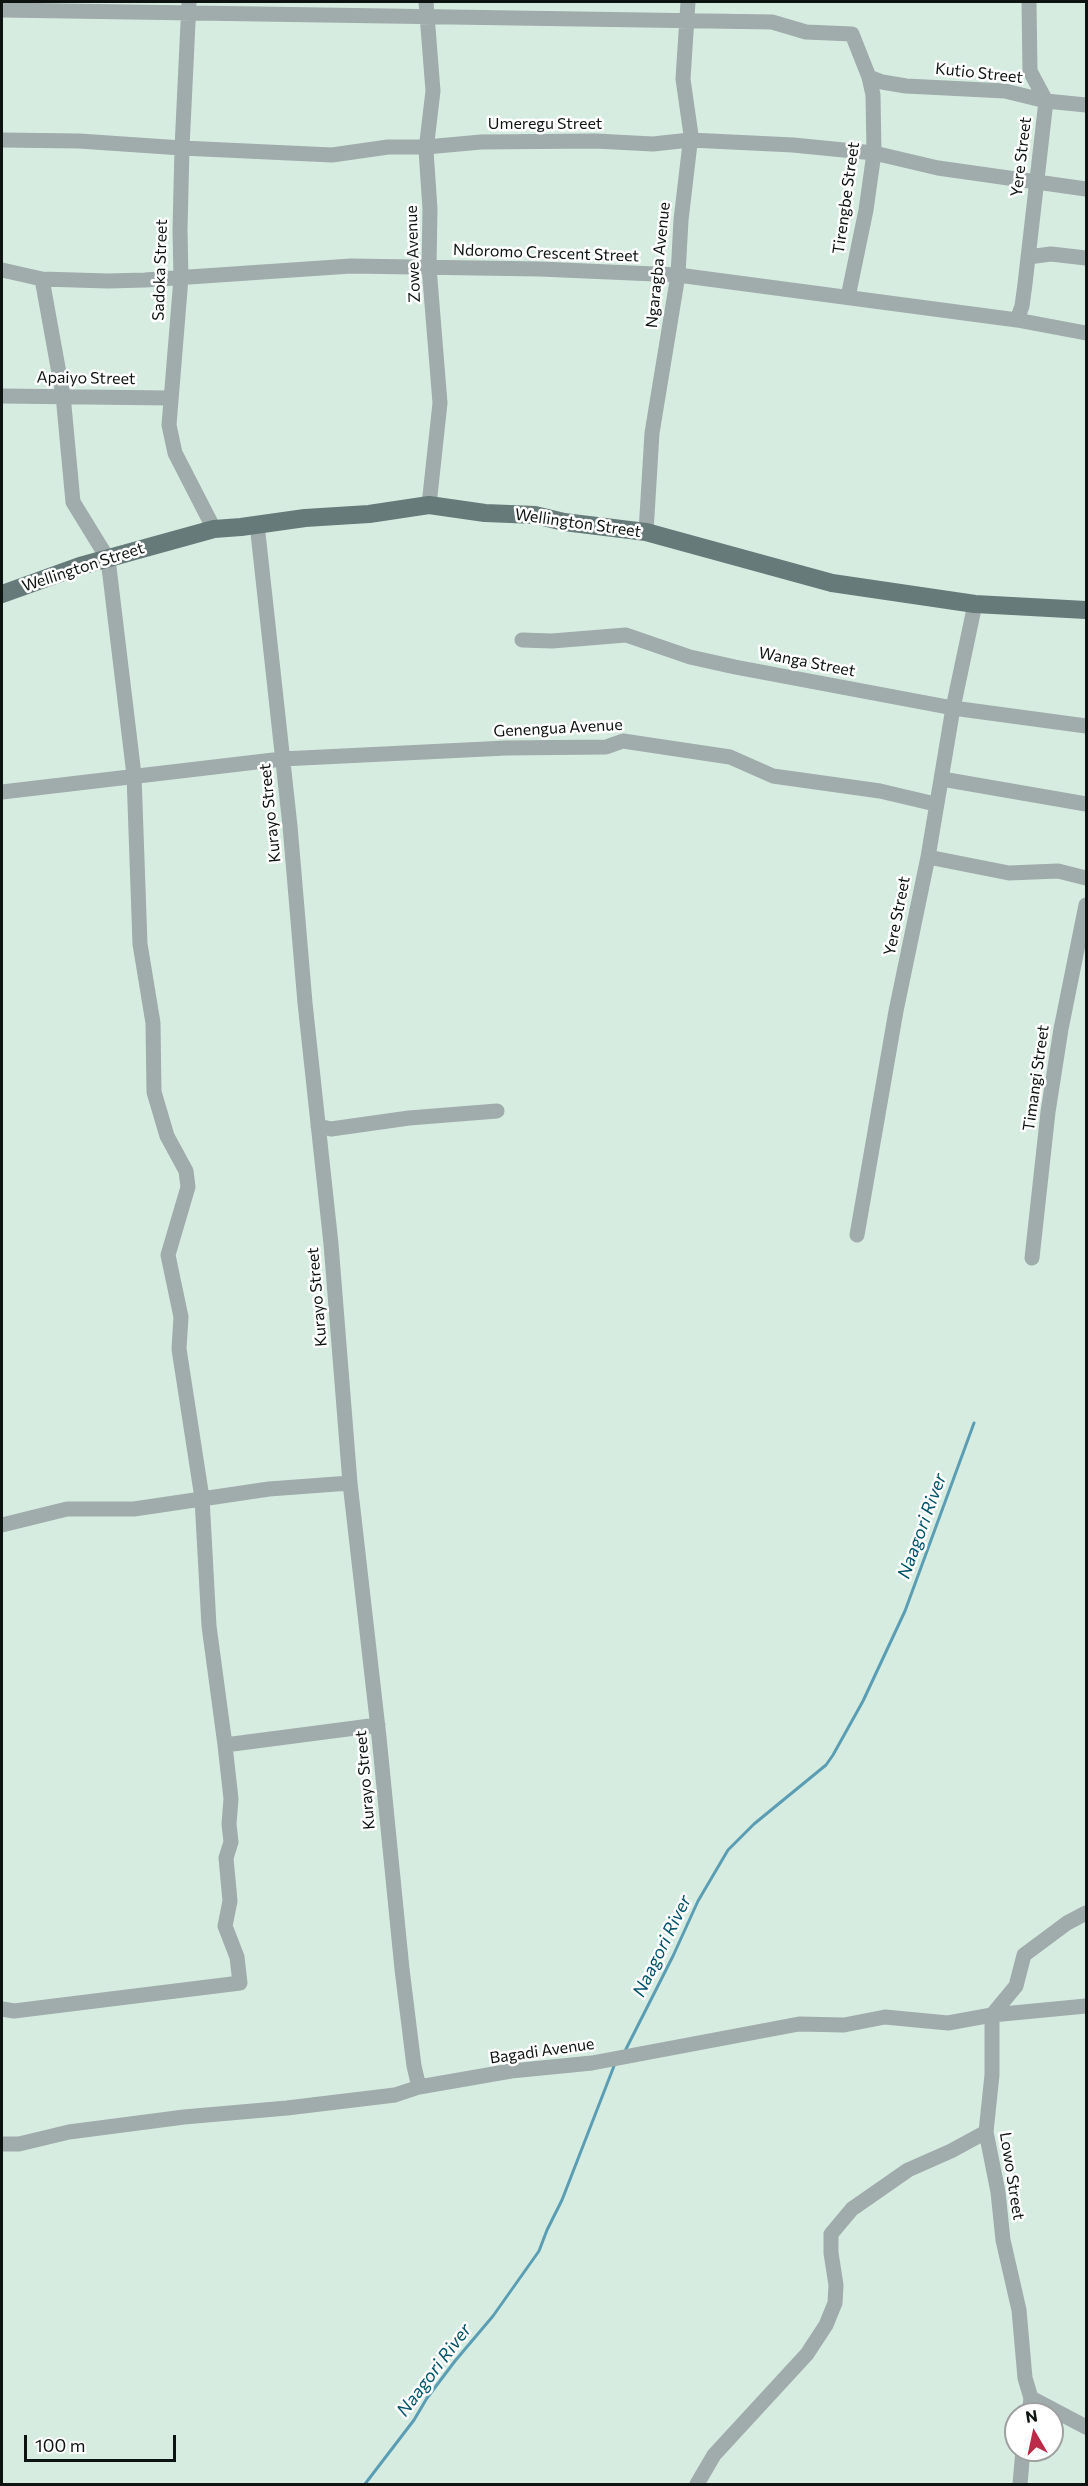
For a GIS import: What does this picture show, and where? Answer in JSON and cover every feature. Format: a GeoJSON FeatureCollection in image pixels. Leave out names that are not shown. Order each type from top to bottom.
{"type":"FeatureCollection","features":[{"type":"Feature","properties":{"kind":"main road","name":"Wellington Street"},"geometry":{"type":"LineString","coordinates":[[2,594],[80,566],[214,529],[305,518],[369,514],[429,505],[485,513],[535,515],[564,522],[646,532],[832,583],[975,604],[1086,610]]}},
{"type":"Feature","properties":{"kind":"street","name":"Ngaragba Avenue"},"geometry":{"type":"LineString","coordinates":[[646,532],[652,433],[678,275],[681,220],[692,135],[683,79],[688,2]]}},
{"type":"Feature","properties":{"kind":"street","name":"Yere Street"},"geometry":{"type":"LineString","coordinates":[[1017,320],[1022,306],[1046,101],[1030,71],[1029,2]]}},
{"type":"Feature","properties":{"kind":"street"},"geometry":{"type":"LineString","coordinates":[[2,10],[189,7],[426,9],[686,21]]}},
{"type":"Feature","properties":{"kind":"street","name":"Sadoka Street"},"geometry":{"type":"LineString","coordinates":[[189,7],[182,148],[181,278],[169,425],[175,453],[214,529]]}},
{"type":"Feature","properties":{"kind":"street","name":"Zowe Avenue"},"geometry":{"type":"LineString","coordinates":[[426,9],[433,91],[426,147],[429,267],[440,403],[429,505]]}},
{"type":"Feature","properties":{"kind":"street","name":"Tirengbe Street"},"geometry":{"type":"LineString","coordinates":[[686,21],[772,22],[806,32],[852,34],[869,77],[873,94],[874,153],[866,210],[848,297]]}},
{"type":"Feature","properties":{"kind":"street","name":"Kutio Street"},"geometry":{"type":"LineString","coordinates":[[869,77],[906,86],[1005,91],[1046,101],[1086,105]]}},
{"type":"Feature","properties":{"kind":"street","name":"Umeregu Street"},"geometry":{"type":"LineString","coordinates":[[2,140],[121,143],[332,155],[388,147],[426,147],[481,142],[595,141],[653,144],[690,140],[793,145],[874,153],[938,168],[1086,189]]}},
{"type":"Feature","properties":{"kind":"street"},"geometry":{"type":"LineString","coordinates":[[1028,257],[1051,254],[1086,258]]}},
{"type":"Feature","properties":{"kind":"street","name":"Ndoromo Crescent Street"},"geometry":{"type":"LineString","coordinates":[[2,270],[42,279],[108,281],[340,267],[429,267],[678,275],[1017,320],[1086,333]]}},
{"type":"Feature","properties":{"kind":"street"},"geometry":{"type":"LineString","coordinates":[[2,2009],[14,2011],[240,1983],[237,1957],[225,1926],[230,1901],[226,1858],[231,1842],[229,1824],[231,1799],[209,1626],[202,1498],[179,1349],[181,1317],[168,1255],[188,1187],[186,1171],[167,1136],[154,1092],[153,1023],[141,944],[134,775],[108,559],[73,502],[63,395],[42,279]]}},
{"type":"Feature","properties":{"kind":"street","name":"Apaiyo Street"},"geometry":{"type":"LineString","coordinates":[[2,396],[170,398]]}},
{"type":"Feature","properties":{"kind":"street","name":"Kurayo Street"},"geometry":{"type":"LineString","coordinates":[[257,524],[271,638],[331,1244],[350,1484],[378,1725],[399,1946],[414,2066],[419,2087]]}},
{"type":"Feature","properties":{"kind":"street","name":"Yere Street"},"geometry":{"type":"LineString","coordinates":[[857,1235],[896,1011],[928,857],[935,804],[942,779],[953,708],[975,604]]}},
{"type":"Feature","properties":{"kind":"street","name":"Wanga Street"},"geometry":{"type":"LineString","coordinates":[[522,640],[552,641],[626,635],[690,657],[735,668],[953,708],[1086,726]]}},
{"type":"Feature","properties":{"kind":"street","name":"Genengua Avenue"},"geometry":{"type":"LineString","coordinates":[[2,792],[282,759],[506,748],[606,747],[623,741],[730,757],[773,777],[870,789],[935,804]]}},
{"type":"Feature","properties":{"kind":"street"},"geometry":{"type":"LineString","coordinates":[[942,779],[1086,804]]}},
{"type":"Feature","properties":{"kind":"street"},"geometry":{"type":"LineString","coordinates":[[928,857],[1009,873],[1058,871],[1086,878]]}},
{"type":"Feature","properties":{"kind":"street","name":"Timangi Street"},"geometry":{"type":"LineString","coordinates":[[1032,1258],[1050,1100],[1061,1029],[1086,905]]}},
{"type":"Feature","properties":{"kind":"street"},"geometry":{"type":"LineString","coordinates":[[318,1126],[331,1129],[409,1118],[497,1111]]}},
{"type":"Feature","properties":{"kind":"street"},"geometry":{"type":"LineString","coordinates":[[2,1526],[68,1509],[134,1509],[269,1489],[350,1484]]}},
{"type":"Feature","properties":{"kind":"street"},"geometry":{"type":"LineString","coordinates":[[225,1744],[378,1725]]}},
{"type":"Feature","properties":{"kind":"street"},"geometry":{"type":"LineString","coordinates":[[992,2015],[1016,1986],[1024,1954],[1067,1923],[1086,1913]]}},
{"type":"Feature","properties":{"kind":"street","name":"Bagadi Avenue"},"geometry":{"type":"LineString","coordinates":[[2,2144],[19,2144],[69,2132],[184,2117],[395,2095],[419,2087],[511,2070],[592,2064],[799,2024],[844,2025],[885,2017],[948,2023],[992,2015],[1086,2006]]}},
{"type":"Feature","properties":{"kind":"street","name":"Lowo Street"},"geometry":{"type":"LineString","coordinates":[[992,2015],[993,2075],[986,2132],[998,2192],[1003,2240],[1018,2310],[1030,2402]]}},
{"type":"Feature","properties":{"kind":"street"},"geometry":{"type":"LineString","coordinates":[[697,2484],[714,2455],[807,2354],[826,2325],[835,2303],[831,2234],[852,2209],[908,2170],[986,2132]]}},
{"type":"Feature","properties":{"kind":"street"},"geometry":{"type":"LineString","coordinates":[[1031,2398],[1086,2427]]}},
{"type":"Feature","properties":{"kind":"street"},"geometry":{"type":"LineString","coordinates":[[1020,2484],[1022,2462]]}},
{"type":"Feature","properties":{"kind":"waterway","name":"Naagori River"},"geometry":{"type":"LineString","coordinates":[[625,2051],[698,1901],[728,1850],[754,1824],[826,1765],[833,1755],[863,1701],[905,1611],[974,1423]]}},
{"type":"Feature","properties":{"kind":"waterway","name":"Naagori River"},"geometry":{"type":"LineString","coordinates":[[365,2484],[455,2361],[493,2316],[539,2251],[562,2200],[614,2066]]}}]}
